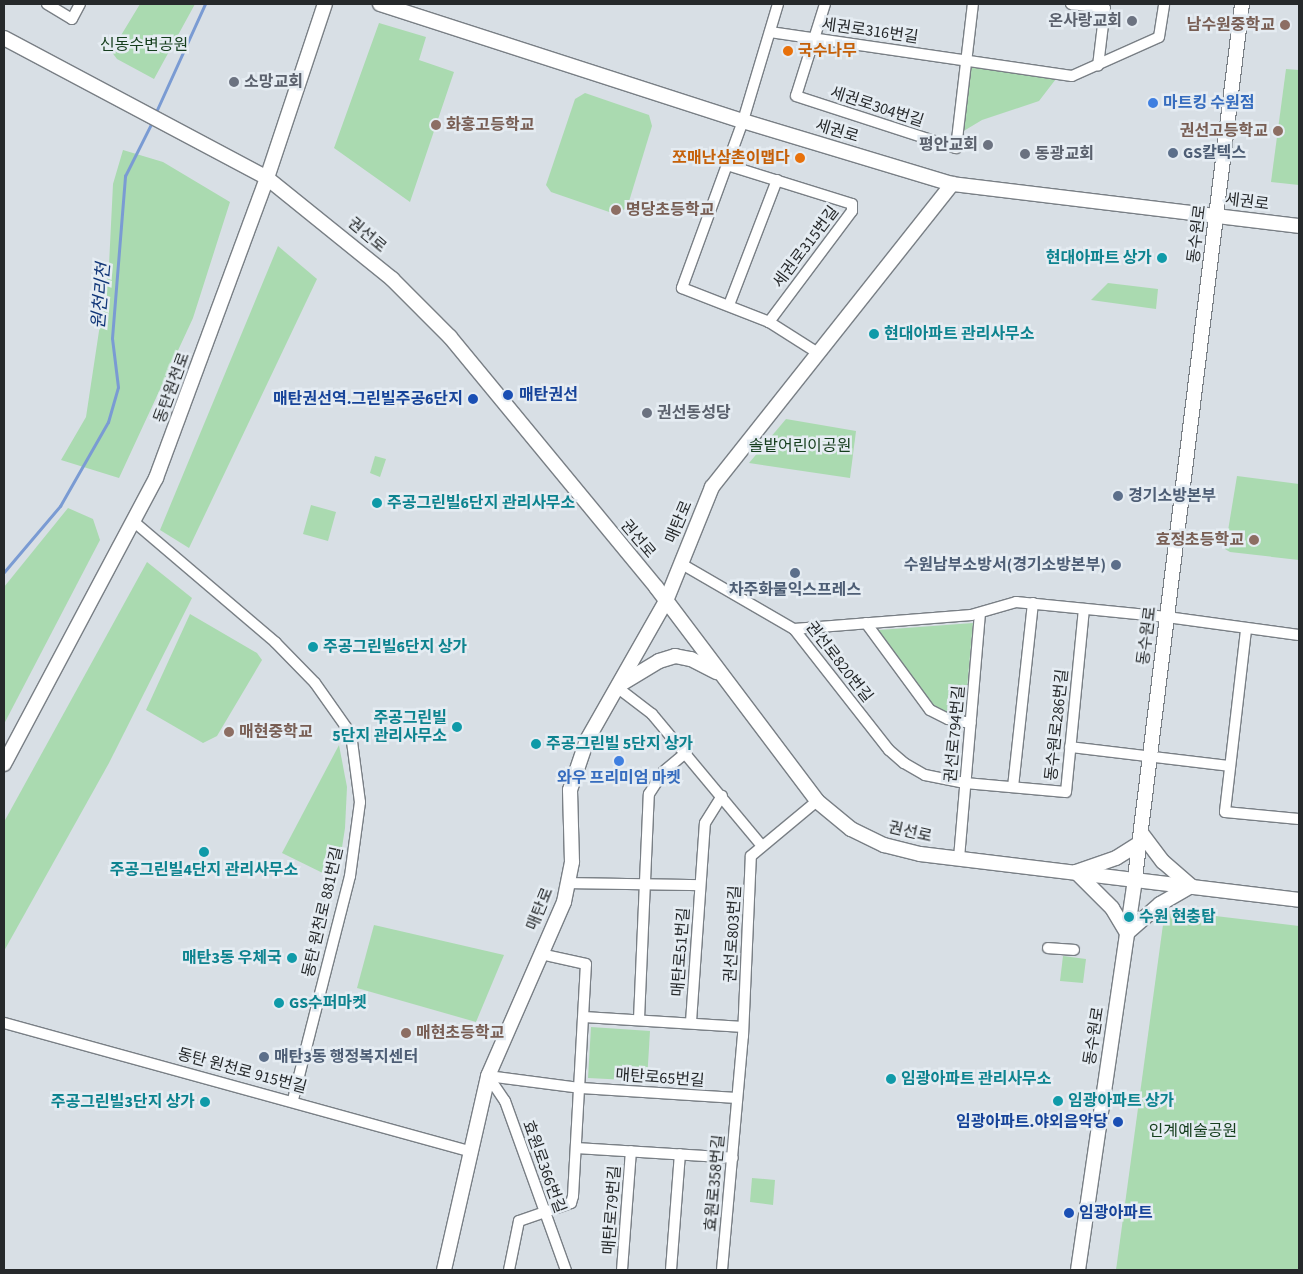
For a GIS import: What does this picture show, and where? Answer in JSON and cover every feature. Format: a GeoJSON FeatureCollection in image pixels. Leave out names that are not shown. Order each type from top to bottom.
{"type":"FeatureCollection","features":[{"type":"Feature","properties":{"kind":"street"},"geometry":{"type":"LineString","coordinates":[[47,4],[72,18],[80,4]]}},
{"type":"Feature","properties":{"kind":"street","name":"동탄원천로"},"geometry":{"type":"LineString","coordinates":[[4,764],[133,521],[170,445],[268,178],[325,4]]}},
{"type":"Feature","properties":{"kind":"street","name":"세권로"},"geometry":{"type":"LineString","coordinates":[[380,4],[743,121],[952,184],[1299,226]]}},
{"type":"Feature","properties":{"kind":"street"},"geometry":{"type":"LineString","coordinates":[[778,4],[743,121],[682,288],[768,322],[818,353]]}},
{"type":"Feature","properties":{"kind":"street","name":"세권로304번길"},"geometry":{"type":"LineString","coordinates":[[825,4],[796,96],[956,148],[973,4]]}},
{"type":"Feature","properties":{"kind":"street"},"geometry":{"type":"LineString","coordinates":[[1071,4],[1105,8],[1098,66]]}},
{"type":"Feature","properties":{"kind":"street"},"geometry":{"type":"LineString","coordinates":[[967,59],[1072,76],[1098,66],[1159,37],[1164,4]]}},
{"type":"Feature","properties":{"kind":"street","name":"동수원로"},"geometry":{"type":"LineString","coordinates":[[1078,1270],[1135,878],[1242,4]]}},
{"type":"Feature","properties":{"kind":"street","name":"세권로316번길"},"geometry":{"type":"LineString","coordinates":[[770,32],[967,59]]}},
{"type":"Feature","properties":{"kind":"street","name":"권선로"},"geometry":{"type":"LineString","coordinates":[[4,38],[191,139],[268,178],[362,252],[428,314],[666,601],[817,801],[852,830],[876,842],[920,854],[1135,878],[1299,900]]}},
{"type":"Feature","properties":{"kind":"street","name":"세권로315번길"},"geometry":{"type":"LineString","coordinates":[[727,164],[852,204],[852,212],[768,322]]}},
{"type":"Feature","properties":{"kind":"street"},"geometry":{"type":"LineString","coordinates":[[729,305],[777,180]]}},
{"type":"Feature","properties":{"kind":"street","name":"매탄로"},"geometry":{"type":"LineString","coordinates":[[444,1270],[488,1076],[564,902],[572,862],[570,790],[587,740],[666,601],[712,487],[952,184]]}},
{"type":"Feature","properties":{"kind":"street","name":"동탄 원천로 881번길"},"geometry":{"type":"LineString","coordinates":[[133,521],[275,642],[315,683],[351,734],[360,802],[350,876],[293,1100]]}},
{"type":"Feature","properties":{"kind":"street","name":"권선로820번길"},"geometry":{"type":"LineString","coordinates":[[680,563],[794,629],[888,750],[925,775],[965,783]]}},
{"type":"Feature","properties":{"kind":"street"},"geometry":{"type":"LineString","coordinates":[[794,629],[980,613],[1016,602],[1167,617],[1246,630],[1299,635]]}},
{"type":"Feature","properties":{"kind":"street"},"geometry":{"type":"LineString","coordinates":[[1013,787],[1033,604]]}},
{"type":"Feature","properties":{"kind":"street","name":"동수원로286번길"},"geometry":{"type":"LineString","coordinates":[[965,783],[1066,792],[1084,609]]}},
{"type":"Feature","properties":{"kind":"street","name":"권선로794번길"},"geometry":{"type":"LineString","coordinates":[[959,858],[980,613]]}},
{"type":"Feature","properties":{"kind":"street"},"geometry":{"type":"LineString","coordinates":[[866,623],[930,710],[948,719],[971,723]]}},
{"type":"Feature","properties":{"kind":"street"},"geometry":{"type":"LineString","coordinates":[[1246,630],[1225,812],[1299,819]]}},
{"type":"Feature","properties":{"kind":"street"},"geometry":{"type":"LineString","coordinates":[[721,674],[691,659],[675,656],[659,661],[619,686],[652,714],[687,752],[762,846]]}},
{"type":"Feature","properties":{"kind":"street"},"geometry":{"type":"LineString","coordinates":[[1070,747],[1230,766]]}},
{"type":"Feature","properties":{"kind":"street"},"geometry":{"type":"LineString","coordinates":[[639,1019],[649,794],[664,771],[687,752]]}},
{"type":"Feature","properties":{"kind":"street","name":"매탄로51번길"},"geometry":{"type":"LineString","coordinates":[[691,1022],[705,823],[722,796]]}},
{"type":"Feature","properties":{"kind":"street","name":"권선로803번길"},"geometry":{"type":"LineString","coordinates":[[737,1098],[743,1027],[751,856],[817,801]]}},
{"type":"Feature","properties":{"kind":"street"},"geometry":{"type":"LineString","coordinates":[[1140,838],[1190,886],[1160,904],[1127,933],[1112,908],[1076,872],[1116,858],[1140,838]]}},
{"type":"Feature","properties":{"kind":"street","name":"매탄로51번길"},"geometry":{"type":"LineString","coordinates":[[568,883],[700,885]]}},
{"type":"Feature","properties":{"kind":"street"},"geometry":{"type":"LineString","coordinates":[[1048,948],[1074,950]]}},
{"type":"Feature","properties":{"kind":"street","name":"매탄로"},"geometry":{"type":"LineString","coordinates":[[540,954],[586,964],[585,1017]]}},
{"type":"Feature","properties":{"kind":"street"},"geometry":{"type":"LineString","coordinates":[[509,1270],[519,1221],[571,1203],[585,1017],[691,1022],[743,1027]]}},
{"type":"Feature","properties":{"kind":"street","name":"동탄 원천로 915번길"},"geometry":{"type":"LineString","coordinates":[[4,1023],[293,1100],[471,1152]]}},
{"type":"Feature","properties":{"kind":"street","name":"매탄로65번길"},"geometry":{"type":"LineString","coordinates":[[488,1076],[581,1088],[737,1098]]}},
{"type":"Feature","properties":{"kind":"street","name":"효원로366번길"},"geometry":{"type":"LineString","coordinates":[[488,1076],[504,1101],[566,1270]]}},
{"type":"Feature","properties":{"kind":"street","name":"효원로358번길"},"geometry":{"type":"LineString","coordinates":[[722,1270],[737,1098]]}},
{"type":"Feature","properties":{"kind":"street"},"geometry":{"type":"LineString","coordinates":[[576,1148],[733,1158]]}},
{"type":"Feature","properties":{"kind":"street","name":"매탄로79번길"},"geometry":{"type":"LineString","coordinates":[[622,1270],[631,1152]]}},
{"type":"Feature","properties":{"kind":"street"},"geometry":{"type":"LineString","coordinates":[[671,1270],[680,1154]]}},
{"type":"Feature","properties":{"kind":"green space","name":"신동수변공원"},"geometry":{"type":"Polygon","coordinates":[[[140,4],[195,4],[154,79],[117,59],[108,47],[120,37],[140,4]]]}},
{"type":"Feature","properties":{"kind":"green space"},"geometry":{"type":"Polygon","coordinates":[[[379,23],[426,37],[419,60],[454,72],[410,202],[334,148],[379,23]]]}},
{"type":"Feature","properties":{"kind":"green space"},"geometry":{"type":"Polygon","coordinates":[[[970,62],[1059,75],[1039,101],[982,120],[962,132],[970,62]]]}},
{"type":"Feature","properties":{"kind":"green space"},"geometry":{"type":"Polygon","coordinates":[[[1286,69],[1299,70],[1299,185],[1271,182],[1286,69]]]}},
{"type":"Feature","properties":{"kind":"green space"},"geometry":{"type":"Polygon","coordinates":[[[585,93],[649,115],[652,126],[627,208],[615,214],[551,192],[546,185],[575,99],[585,93]]]}},
{"type":"Feature","properties":{"kind":"green space"},"geometry":{"type":"Polygon","coordinates":[[[123,150],[163,162],[230,202],[193,318],[119,478],[61,460],[86,417],[109,265],[113,184],[123,150]]]}},
{"type":"Feature","properties":{"kind":"green space"},"geometry":{"type":"Polygon","coordinates":[[[278,246],[317,279],[189,548],[160,530],[278,246]]]}},
{"type":"Feature","properties":{"kind":"green space"},"geometry":{"type":"Polygon","coordinates":[[[1108,283],[1158,289],[1156,309],[1091,300],[1108,283]]]}},
{"type":"Feature","properties":{"kind":"green space","name":"솔밭어린이공원"},"geometry":{"type":"Polygon","coordinates":[[[786,419],[856,431],[850,478],[749,463],[786,419]]]}},
{"type":"Feature","properties":{"kind":"green space"},"geometry":{"type":"Polygon","coordinates":[[[375,456],[386,459],[380,477],[370,473],[375,456]]]}},
{"type":"Feature","properties":{"kind":"green space"},"geometry":{"type":"Polygon","coordinates":[[[1237,476],[1299,484],[1299,560],[1230,552],[1225,549],[1237,476]]]}},
{"type":"Feature","properties":{"kind":"green space"},"geometry":{"type":"Polygon","coordinates":[[[311,505],[336,512],[328,541],[303,534],[311,505]]]}},
{"type":"Feature","properties":{"kind":"green space"},"geometry":{"type":"Polygon","coordinates":[[[68,508],[93,519],[100,540],[4,724],[4,587],[68,508]]]}},
{"type":"Feature","properties":{"kind":"green space"},"geometry":{"type":"Polygon","coordinates":[[[147,562],[192,598],[109,763],[4,951],[4,822],[147,562]]]}},
{"type":"Feature","properties":{"kind":"green space"},"geometry":{"type":"Polygon","coordinates":[[[190,614],[257,653],[262,660],[217,736],[203,743],[146,710],[190,614]]]}},
{"type":"Feature","properties":{"kind":"green space"},"geometry":{"type":"Polygon","coordinates":[[[973,623],[965,710],[959,718],[935,709],[879,637],[879,630],[973,623]]]}},
{"type":"Feature","properties":{"kind":"green space"},"geometry":{"type":"Polygon","coordinates":[[[339,745],[347,787],[345,828],[337,880],[282,853],[339,745]]]}},
{"type":"Feature","properties":{"kind":"green space","name":"인계예술공원"},"geometry":{"type":"Polygon","coordinates":[[[1165,910],[1299,926],[1299,1270],[1116,1270],[1165,910]]]}},
{"type":"Feature","properties":{"kind":"green space"},"geometry":{"type":"Polygon","coordinates":[[[374,925],[504,955],[476,1022],[357,988],[374,925]]]}},
{"type":"Feature","properties":{"kind":"green space"},"geometry":{"type":"Polygon","coordinates":[[[1063,956],[1086,959],[1083,983],[1060,981],[1063,956]]]}},
{"type":"Feature","properties":{"kind":"green space"},"geometry":{"type":"Polygon","coordinates":[[[591,1027],[650,1031],[647,1081],[588,1078],[591,1027]]]}},
{"type":"Feature","properties":{"kind":"green space"},"geometry":{"type":"Polygon","coordinates":[[[752,1178],[775,1180],[773,1205],[750,1202],[752,1178]]]}},
{"type":"Feature","properties":{"kind":"waterway","name":"원천리천"},"geometry":{"type":"LineString","coordinates":[[155,114],[205,4]]}},
{"type":"Feature","properties":{"kind":"waterway","name":"원천리천"},"geometry":{"type":"LineString","coordinates":[[4,572],[60,506],[108,422],[118,387],[112,338],[125,176],[152,122]]}},
{"type":"Feature","properties":{"kind":"place","name":"온사랑교회"},"geometry":{"type":"Point","coordinates":[1132,21]}},
{"type":"Feature","properties":{"kind":"place","name":"남수원중학교"},"geometry":{"type":"Point","coordinates":[1285,25]}},
{"type":"Feature","properties":{"kind":"place","name":"국수나무"},"geometry":{"type":"Point","coordinates":[788,51]}},
{"type":"Feature","properties":{"kind":"place","name":"소망교회"},"geometry":{"type":"Point","coordinates":[234,82]}},
{"type":"Feature","properties":{"kind":"place","name":"마트킹 수원점"},"geometry":{"type":"Point","coordinates":[1153,103]}},
{"type":"Feature","properties":{"kind":"place","name":"화홍고등학교"},"geometry":{"type":"Point","coordinates":[436,125]}},
{"type":"Feature","properties":{"kind":"place","name":"권선고등학교"},"geometry":{"type":"Point","coordinates":[1278,131]}},
{"type":"Feature","properties":{"kind":"place","name":"평안교회"},"geometry":{"type":"Point","coordinates":[988,145]}},
{"type":"Feature","properties":{"kind":"place","name":"GS칼텍스"},"geometry":{"type":"Point","coordinates":[1173,153]}},
{"type":"Feature","properties":{"kind":"place","name":"동광교회"},"geometry":{"type":"Point","coordinates":[1025,154]}},
{"type":"Feature","properties":{"kind":"place","name":"쪼매난삼촌이맵다"},"geometry":{"type":"Point","coordinates":[800,158]}},
{"type":"Feature","properties":{"kind":"place","name":"명당초등학교"},"geometry":{"type":"Point","coordinates":[616,210]}},
{"type":"Feature","properties":{"kind":"place","name":"현대아파트 상가"},"geometry":{"type":"Point","coordinates":[1162,258]}},
{"type":"Feature","properties":{"kind":"place","name":"현대아파트 관리사무소"},"geometry":{"type":"Point","coordinates":[874,334]}},
{"type":"Feature","properties":{"kind":"place","name":"매탄권선"},"geometry":{"type":"Point","coordinates":[508,395]}},
{"type":"Feature","properties":{"kind":"place","name":"매탄권선역.그린빌주공6단지"},"geometry":{"type":"Point","coordinates":[473,399]}},
{"type":"Feature","properties":{"kind":"place","name":"권선동성당"},"geometry":{"type":"Point","coordinates":[647,413]}},
{"type":"Feature","properties":{"kind":"place","name":"경기소방본부"},"geometry":{"type":"Point","coordinates":[1118,496]}},
{"type":"Feature","properties":{"kind":"place","name":"주공그린빌6단지 관리사무소"},"geometry":{"type":"Point","coordinates":[377,503]}},
{"type":"Feature","properties":{"kind":"place","name":"효정초등학교"},"geometry":{"type":"Point","coordinates":[1254,540]}},
{"type":"Feature","properties":{"kind":"place","name":"수원남부소방서(경기소방본부)"},"geometry":{"type":"Point","coordinates":[1116,565]}},
{"type":"Feature","properties":{"kind":"place","name":"차주화물익스프레스"},"geometry":{"type":"Point","coordinates":[795,573]}},
{"type":"Feature","properties":{"kind":"place","name":"주공그린빌6단지 상가"},"geometry":{"type":"Point","coordinates":[313,647]}},
{"type":"Feature","properties":{"kind":"place","name":"주공그린빌 5단지 관리사무소"},"geometry":{"type":"Point","coordinates":[457,727]}},
{"type":"Feature","properties":{"kind":"place","name":"매현중학교"},"geometry":{"type":"Point","coordinates":[229,732]}},
{"type":"Feature","properties":{"kind":"place","name":"주공그린빌 5단지 상가"},"geometry":{"type":"Point","coordinates":[536,744]}},
{"type":"Feature","properties":{"kind":"place","name":"와우 프리미엄 마켓"},"geometry":{"type":"Point","coordinates":[619,761]}},
{"type":"Feature","properties":{"kind":"place","name":"주공그린빌4단지 관리사무소"},"geometry":{"type":"Point","coordinates":[204,852]}},
{"type":"Feature","properties":{"kind":"place","name":"수원 현충탑"},"geometry":{"type":"Point","coordinates":[1129,917]}},
{"type":"Feature","properties":{"kind":"place","name":"매탄3동 우체국"},"geometry":{"type":"Point","coordinates":[292,958]}},
{"type":"Feature","properties":{"kind":"place","name":"GS수퍼마켓"},"geometry":{"type":"Point","coordinates":[279,1003]}},
{"type":"Feature","properties":{"kind":"place","name":"매현초등학교"},"geometry":{"type":"Point","coordinates":[406,1033]}},
{"type":"Feature","properties":{"kind":"place","name":"매탄3동 행정복지센터"},"geometry":{"type":"Point","coordinates":[264,1057]}},
{"type":"Feature","properties":{"kind":"place","name":"임광아파트 관리사무소"},"geometry":{"type":"Point","coordinates":[891,1079]}},
{"type":"Feature","properties":{"kind":"place","name":"임광아파트 상가"},"geometry":{"type":"Point","coordinates":[1058,1101]}},
{"type":"Feature","properties":{"kind":"place","name":"주공그린빌3단지 상가"},"geometry":{"type":"Point","coordinates":[205,1102]}},
{"type":"Feature","properties":{"kind":"place","name":"임광아파트.야외음악당"},"geometry":{"type":"Point","coordinates":[1118,1122]}},
{"type":"Feature","properties":{"kind":"place","name":"임광아파트"},"geometry":{"type":"Point","coordinates":[1069,1213]}}]}
